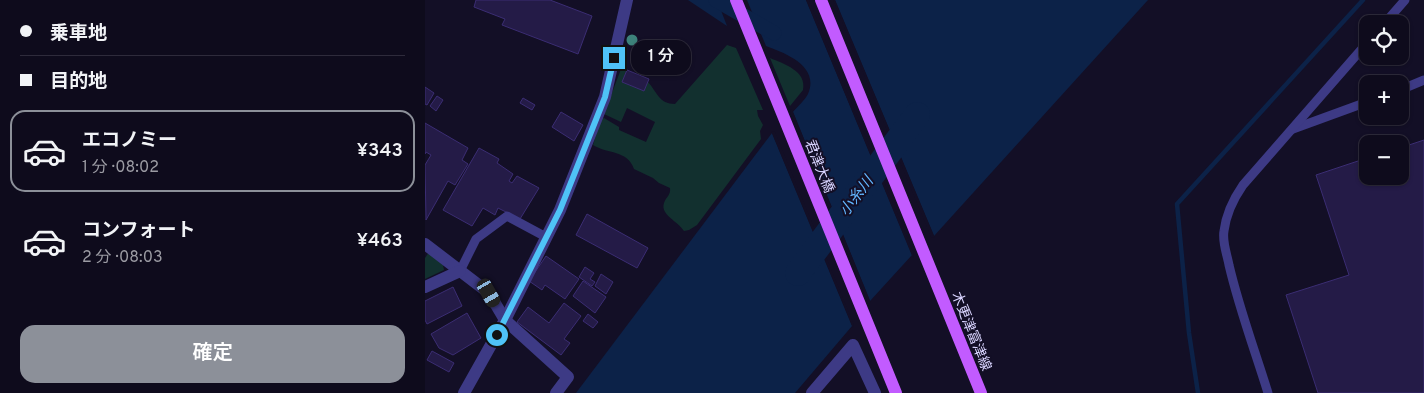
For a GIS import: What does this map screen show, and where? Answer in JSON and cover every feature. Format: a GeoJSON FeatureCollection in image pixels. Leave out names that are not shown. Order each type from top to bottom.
{"type":"FeatureCollection","features":[{"type":"Feature","properties":{"kind":"main road","name":"君津大橋"},"geometry":{"type":"LineString","coordinates":[[736,0],[896,393]]}},
{"type":"Feature","properties":{"kind":"main road","name":"木更津富津線"},"geometry":{"type":"LineString","coordinates":[[821,0],[981,393]]}},
{"type":"Feature","properties":{"kind":"street"},"geometry":{"type":"LineString","coordinates":[[464,393],[505,320],[560,210],[605,97],[627,0]]}},
{"type":"Feature","properties":{"kind":"street"},"geometry":{"type":"LineString","coordinates":[[425,244],[489,293],[505,320],[568,377],[556,393]]}},
{"type":"Feature","properties":{"kind":"street"},"geometry":{"type":"LineString","coordinates":[[425,287],[461,271]]}},
{"type":"Feature","properties":{"kind":"street"},"geometry":{"type":"LineString","coordinates":[[812,393],[853,345],[875,393]]}},
{"type":"Feature","properties":{"kind":"lane"},"geometry":{"type":"LineString","coordinates":[[1392,15],[1405,0]]}},
{"type":"Feature","properties":{"kind":"lane"},"geometry":{"type":"LineString","coordinates":[[1268,393],[1234,286],[1223,233],[1236,195],[1359,52]]}},
{"type":"Feature","properties":{"kind":"lane"},"geometry":{"type":"LineString","coordinates":[[1409,86],[1424,80]]}},
{"type":"Feature","properties":{"kind":"lane"},"geometry":{"type":"LineString","coordinates":[[1292,129],[1359,105]]}},
{"type":"Feature","properties":{"kind":"lane"},"geometry":{"type":"LineString","coordinates":[[461,271],[476,239],[507,216],[546,237]]}},
{"type":"Feature","properties":{"kind":"green space"},"geometry":{"type":"Polygon","coordinates":[[[727,45],[736,48],[763,110],[757,110],[763,125],[760,131],[761,139],[697,225],[684,231],[667,214],[663,207],[670,188],[634,169],[627,158],[622,155],[593,145],[601,119],[604,118],[619,127],[619,130],[646,142],[655,122],[627,108],[621,122],[604,114],[621,69],[625,68],[627,70],[622,82],[644,91],[648,82],[662,100],[675,104],[727,45]]]}},
{"type":"Feature","properties":{"kind":"green space"},"geometry":{"type":"Polygon","coordinates":[[[770,58],[793,69],[801,78],[803,90],[790,106],[770,58]]]}},
{"type":"Feature","properties":{"kind":"green space"},"geometry":{"type":"Polygon","coordinates":[[[429,252],[443,265],[444,270],[425,279],[425,258],[429,252]]]}},
{"type":"Feature","properties":{"kind":"water"},"geometry":{"type":"Polygon","coordinates":[[[688,0],[717,0],[727,26],[688,0]]]}},
{"type":"Feature","properties":{"kind":"water"},"geometry":{"type":"Polygon","coordinates":[[[747,0],[806,0],[912,255],[870,301],[793,112],[808,94],[809,76],[799,62],[766,46],[747,0]]]}},
{"type":"Feature","properties":{"kind":"water"},"geometry":{"type":"Polygon","coordinates":[[[835,0],[1148,0],[934,236],[835,0]]]}},
{"type":"Feature","properties":{"kind":"water"},"geometry":{"type":"Polygon","coordinates":[[[772,133],[852,326],[795,393],[576,393],[772,133]]]}},
{"type":"Feature","properties":{"kind":"pier"},"geometry":{"type":"Polygon","coordinates":[[[806,0],[809,0],[914,254],[913,258],[806,0]]]}},
{"type":"Feature","properties":{"kind":"pier"},"geometry":{"type":"Polygon","coordinates":[[[833,0],[835,0],[935,238],[931,237],[833,0]]]}},
{"type":"Feature","properties":{"kind":"pier"},"geometry":{"type":"Polygon","coordinates":[[[791,109],[871,303],[867,301],[790,113],[791,109]]]}},
{"type":"Feature","properties":{"kind":"pier"},"geometry":{"type":"Polygon","coordinates":[[[771,131],[775,132],[854,325],[853,328],[771,131]]]}},
{"type":"Feature","properties":{"kind":"building"},"geometry":{"type":"Polygon","coordinates":[[[476,0],[550,0],[592,16],[578,54],[502,25],[505,19],[474,7],[476,0]]]}},
{"type":"Feature","properties":{"kind":"building"},"geometry":{"type":"Polygon","coordinates":[[[627,70],[649,79],[644,91],[622,82],[627,70]]]}},
{"type":"Feature","properties":{"kind":"building"},"geometry":{"type":"Polygon","coordinates":[[[425,87],[434,93],[427,105],[425,104],[425,87]]]}},
{"type":"Feature","properties":{"kind":"building"},"geometry":{"type":"Polygon","coordinates":[[[437,96],[443,100],[436,111],[430,106],[437,96]]]}},
{"type":"Feature","properties":{"kind":"building"},"geometry":{"type":"Polygon","coordinates":[[[523,98],[535,105],[532,110],[520,103],[523,98]]]}},
{"type":"Feature","properties":{"kind":"building"},"geometry":{"type":"Polygon","coordinates":[[[561,112],[583,125],[574,141],[552,127],[561,112]]]}},
{"type":"Feature","properties":{"kind":"building"},"geometry":{"type":"Polygon","coordinates":[[[425,123],[468,148],[462,160],[468,164],[455,185],[448,181],[426,220],[425,165],[431,155],[426,152],[425,154],[425,123]]]}},
{"type":"Feature","properties":{"kind":"building"},"geometry":{"type":"Polygon","coordinates":[[[1424,140],[1424,393],[1318,393],[1286,295],[1349,275],[1316,175],[1359,161],[1359,185],[1409,185],[1409,145],[1424,140]]]}},
{"type":"Feature","properties":{"kind":"building"},"geometry":{"type":"Polygon","coordinates":[[[479,148],[499,159],[497,163],[513,174],[509,181],[512,183],[517,176],[539,188],[520,219],[498,208],[495,215],[483,208],[472,226],[443,210],[479,148]]]}},
{"type":"Feature","properties":{"kind":"building"},"geometry":{"type":"Polygon","coordinates":[[[587,214],[648,248],[637,268],[576,235],[587,214]]]}},
{"type":"Feature","properties":{"kind":"building"},"geometry":{"type":"Polygon","coordinates":[[[546,256],[579,279],[565,299],[545,285],[542,290],[529,281],[546,256]]]}},
{"type":"Feature","properties":{"kind":"building"},"geometry":{"type":"Polygon","coordinates":[[[585,267],[594,273],[590,279],[595,282],[592,286],[579,277],[585,267]]]}},
{"type":"Feature","properties":{"kind":"building"},"geometry":{"type":"Polygon","coordinates":[[[601,274],[613,282],[606,294],[595,286],[601,274]]]}},
{"type":"Feature","properties":{"kind":"building"},"geometry":{"type":"Polygon","coordinates":[[[583,281],[606,297],[595,313],[573,296],[583,281]]]}},
{"type":"Feature","properties":{"kind":"building"},"geometry":{"type":"Polygon","coordinates":[[[453,287],[462,306],[427,324],[425,320],[425,301],[453,287]]]}},
{"type":"Feature","properties":{"kind":"building"},"geometry":{"type":"Polygon","coordinates":[[[564,303],[581,316],[564,339],[570,343],[561,355],[517,322],[528,307],[549,323],[564,303]]]}},
{"type":"Feature","properties":{"kind":"building"},"geometry":{"type":"Polygon","coordinates":[[[467,313],[481,338],[453,355],[439,348],[431,334],[467,313]]]}},
{"type":"Feature","properties":{"kind":"building"},"geometry":{"type":"Polygon","coordinates":[[[588,314],[598,322],[593,328],[583,321],[588,314]]]}},
{"type":"Feature","properties":{"kind":"building"},"geometry":{"type":"Polygon","coordinates":[[[432,351],[454,363],[449,372],[427,360],[432,351]]]}},
{"type":"Feature","properties":{"kind":"waterway"},"geometry":{"type":"LineString","coordinates":[[716,0],[774,33]]}},
{"type":"Feature","properties":{"kind":"waterway"},"geometry":{"type":"LineString","coordinates":[[1198,393],[1189,333],[1177,204],[1363,0]]}},
{"type":"Feature","properties":{"kind":"waterway","name":"小糸川"},"geometry":{"type":"LineString","coordinates":[[798,273],[917,115]]}},
{"type":"Feature","properties":{"kind":"route"},"geometry":{"type":"LineString","coordinates":[[497,335],[560,210],[605,97],[614,58]]}}]}
